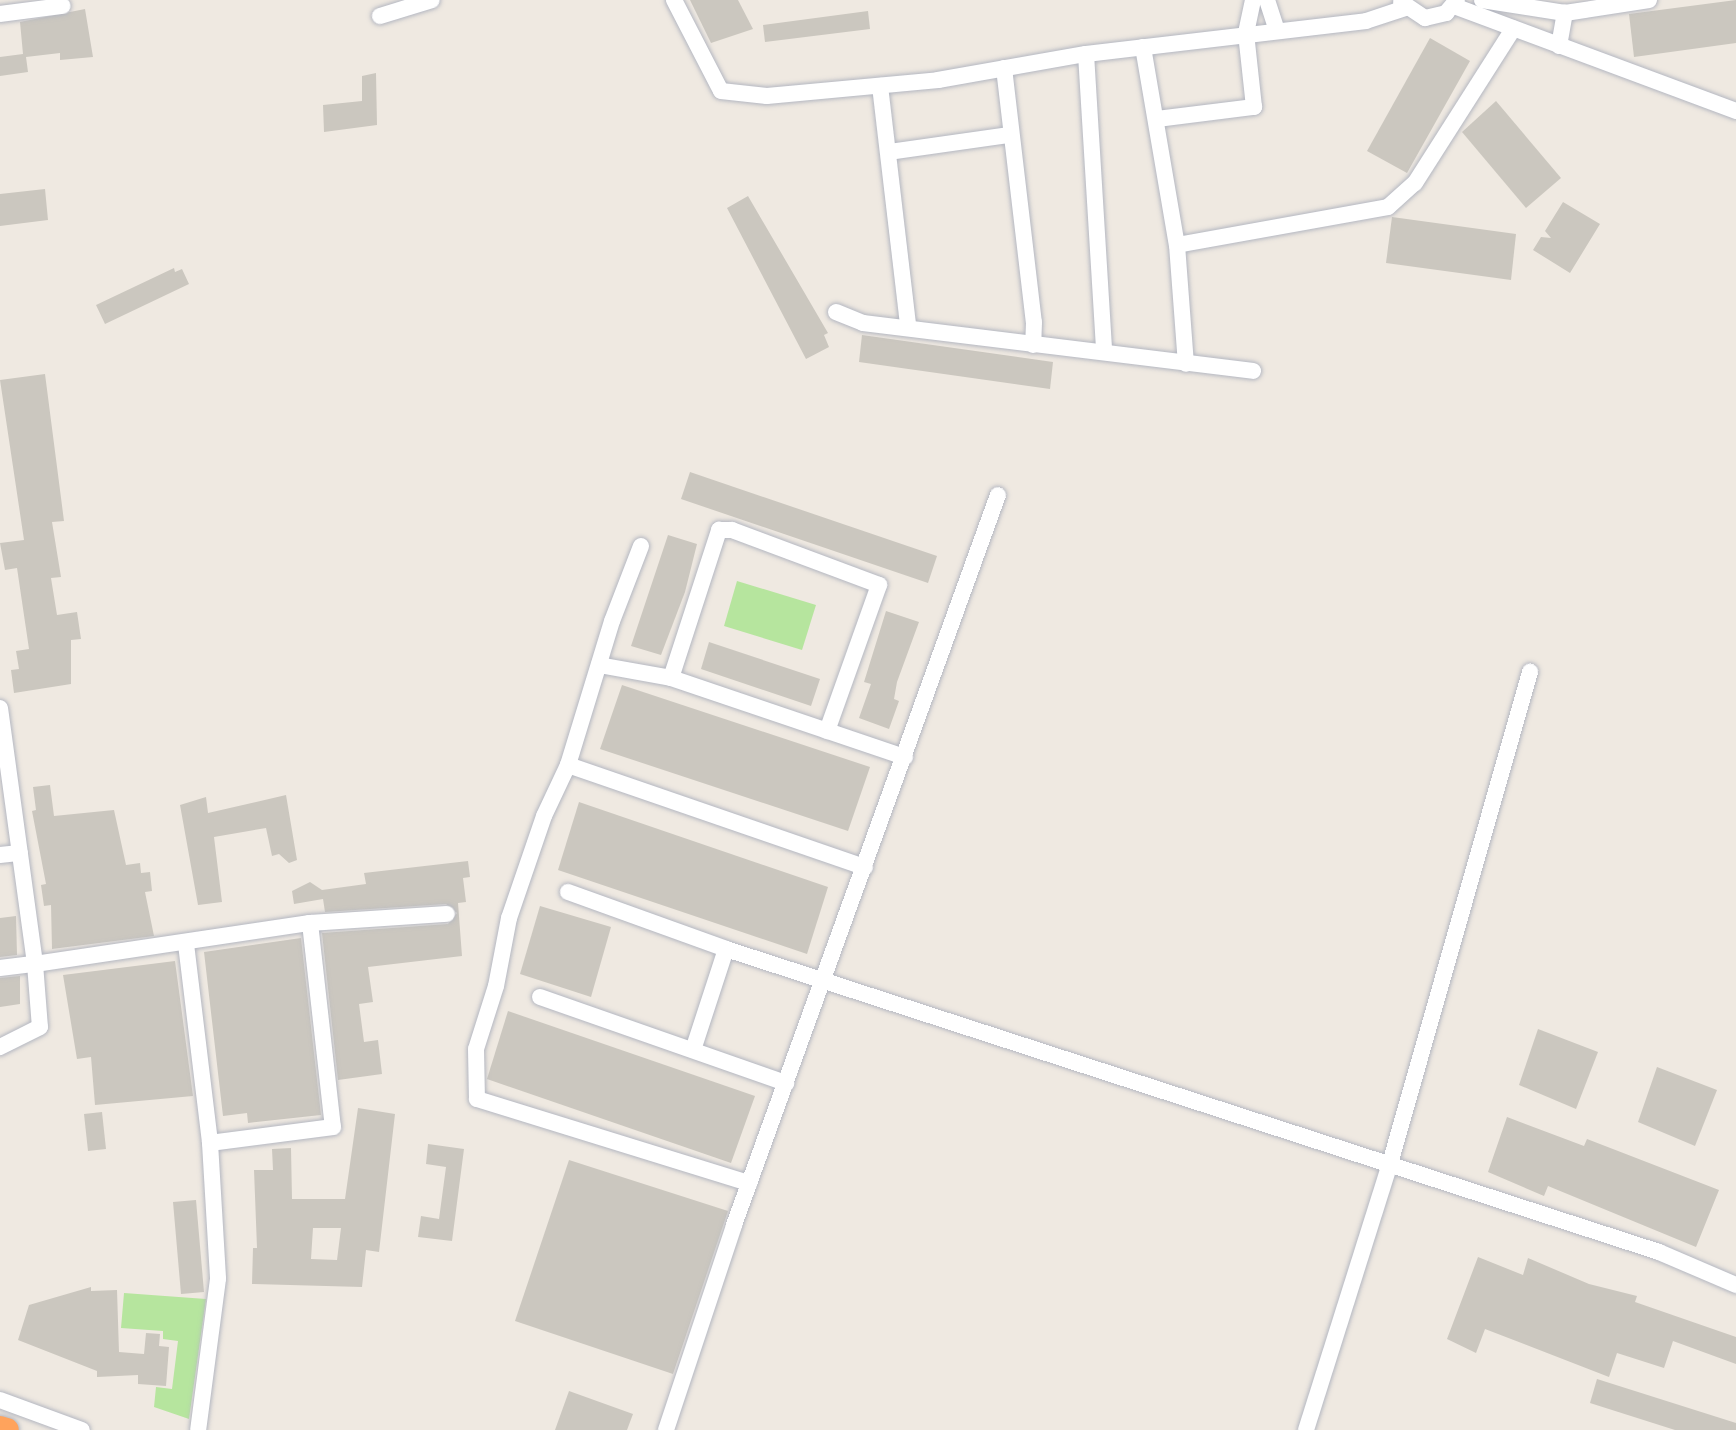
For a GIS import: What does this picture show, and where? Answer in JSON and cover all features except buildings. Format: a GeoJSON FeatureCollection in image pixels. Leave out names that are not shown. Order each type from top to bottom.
{"type":"FeatureCollection","features":[{"type":"Feature","properties":{"kind":"highway"},"geometry":{"type":"LineString","coordinates":[[0,1427],[7,1430]]}},
{"type":"Feature","properties":{"kind":"street"},"geometry":{"type":"LineString","coordinates":[[380,16],[432,0]]}},
{"type":"Feature","properties":{"kind":"street"},"geometry":{"type":"LineString","coordinates":[[674,0],[721,91],[767,96],[880,86],[1086,54],[1246,33],[1366,21],[1402,4],[1424,18],[1446,13],[1456,3],[1513,29],[1736,111]]}},
{"type":"Feature","properties":{"kind":"street"},"geometry":{"type":"LineString","coordinates":[[1157,119],[1254,107],[1246,33],[1253,0]]}},
{"type":"Feature","properties":{"kind":"street"},"geometry":{"type":"LineString","coordinates":[[1267,0],[1277,30]]}},
{"type":"Feature","properties":{"kind":"street"},"geometry":{"type":"LineString","coordinates":[[1482,0],[1514,2],[1565,13],[1649,0]]}},
{"type":"Feature","properties":{"kind":"street"},"geometry":{"type":"LineString","coordinates":[[0,15],[62,6]]}},
{"type":"Feature","properties":{"kind":"street"},"geometry":{"type":"LineString","coordinates":[[1559,46],[1565,13]]}},
{"type":"Feature","properties":{"kind":"street"},"geometry":{"type":"LineString","coordinates":[[1177,245],[1388,207],[1415,183],[1513,29]]}},
{"type":"Feature","properties":{"kind":"street"},"geometry":{"type":"LineString","coordinates":[[1143,47],[1177,245],[1186,364]]}},
{"type":"Feature","properties":{"kind":"street"},"geometry":{"type":"LineString","coordinates":[[1086,54],[1104,350]]}},
{"type":"Feature","properties":{"kind":"street"},"geometry":{"type":"LineString","coordinates":[[1004,68],[1009,135],[1034,321],[1033,345]]}},
{"type":"Feature","properties":{"kind":"street"},"geometry":{"type":"LineString","coordinates":[[880,86],[908,326]]}},
{"type":"Feature","properties":{"kind":"street"},"geometry":{"type":"LineString","coordinates":[[889,152],[1009,135]]}},
{"type":"Feature","properties":{"kind":"street"},"geometry":{"type":"LineString","coordinates":[[836,312],[863,323],[908,326],[1033,345],[1104,350],[1115,356],[1253,371]]}},
{"type":"Feature","properties":{"kind":"street"},"geometry":{"type":"LineString","coordinates":[[666,1430],[749,1183],[998,495]]}},
{"type":"Feature","properties":{"kind":"street"},"geometry":{"type":"LineString","coordinates":[[671,678],[719,530],[732,530],[878,585],[827,731]]}},
{"type":"Feature","properties":{"kind":"street"},"geometry":{"type":"LineString","coordinates":[[641,546],[599,665],[568,765],[544,816],[509,918],[496,986],[476,1049],[477,1099],[749,1183]]}},
{"type":"Feature","properties":{"kind":"street"},"geometry":{"type":"LineString","coordinates":[[599,665],[671,678],[905,757]]}},
{"type":"Feature","properties":{"kind":"street"},"geometry":{"type":"LineString","coordinates":[[1306,1430],[1389,1167],[1530,671]]}},
{"type":"Feature","properties":{"kind":"street"},"geometry":{"type":"LineString","coordinates":[[0,708],[3,750],[35,964],[40,1027],[0,1047]]}},
{"type":"Feature","properties":{"kind":"street"},"geometry":{"type":"LineString","coordinates":[[568,765],[865,867]]}},
{"type":"Feature","properties":{"kind":"street"},"geometry":{"type":"LineString","coordinates":[[0,855],[20,853]]}},
{"type":"Feature","properties":{"kind":"street"},"geometry":{"type":"LineString","coordinates":[[568,892],[726,949],[825,978],[1389,1167],[1659,1252],[1736,1285]]}},
{"type":"Feature","properties":{"kind":"street"},"geometry":{"type":"LineString","coordinates":[[0,968],[186,944],[310,923],[447,914]]}},
{"type":"Feature","properties":{"kind":"street"},"geometry":{"type":"LineString","coordinates":[[210,1143],[333,1127],[310,923]]}},
{"type":"Feature","properties":{"kind":"street"},"geometry":{"type":"LineString","coordinates":[[186,944],[210,1143],[218,1279],[198,1430]]}},
{"type":"Feature","properties":{"kind":"street"},"geometry":{"type":"LineString","coordinates":[[693,1051],[726,949]]}},
{"type":"Feature","properties":{"kind":"street"},"geometry":{"type":"LineString","coordinates":[[540,997],[786,1083]]}},
{"type":"Feature","properties":{"kind":"street"},"geometry":{"type":"LineString","coordinates":[[0,1400],[82,1430]]}},
{"type":"Feature","properties":{"kind":"green space"},"geometry":{"type":"Polygon","coordinates":[[[737,581],[816,605],[802,650],[724,626],[737,581]]]}},
{"type":"Feature","properties":{"kind":"green space"},"geometry":{"type":"Polygon","coordinates":[[[124,1293],[206,1299],[189,1419],[154,1407],[156,1387],[172,1389],[178,1341],[163,1339],[163,1331],[121,1328],[124,1293]]]}}]}
